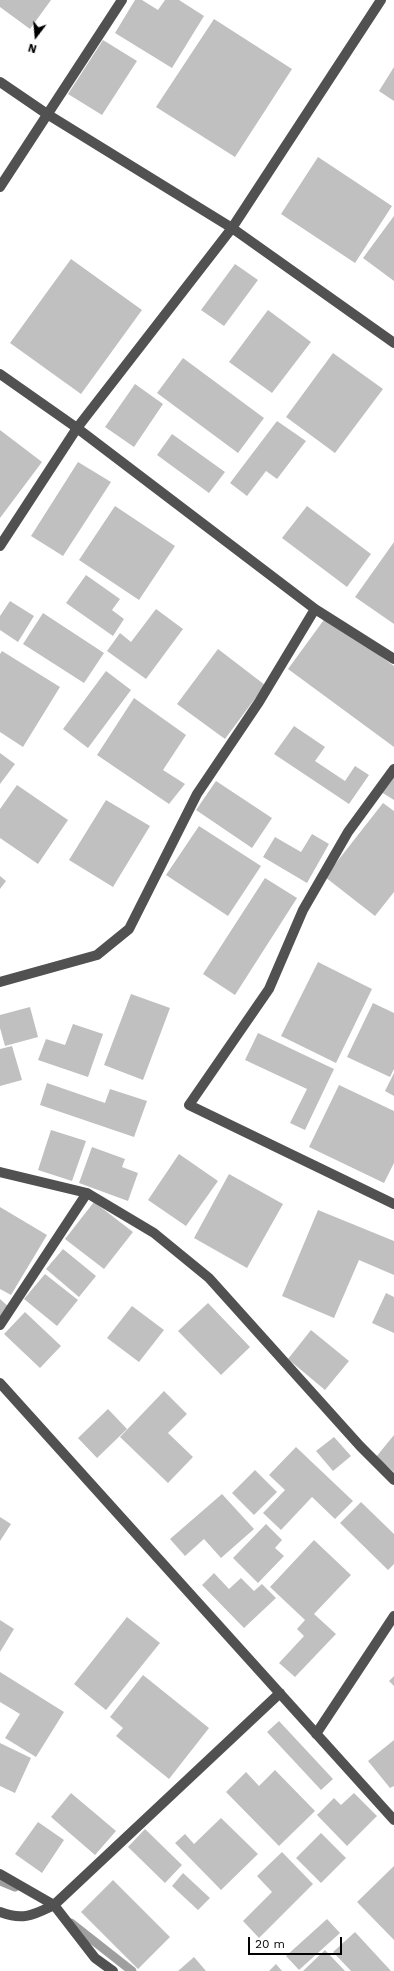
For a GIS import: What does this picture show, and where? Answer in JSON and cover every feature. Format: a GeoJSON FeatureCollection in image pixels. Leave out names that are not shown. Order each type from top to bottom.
{"type":"FeatureCollection","features":[{"type":"Feature","properties":{"kind":"street"},"geometry":{"type":"LineString","coordinates":[[0,187],[122,0]]}},
{"type":"Feature","properties":{"kind":"street"},"geometry":{"type":"LineString","coordinates":[[0,546],[77,428],[232,228],[380,0]]}},
{"type":"Feature","properties":{"kind":"street"},"geometry":{"type":"LineString","coordinates":[[0,82],[47,114],[232,228],[394,343]]}},
{"type":"Feature","properties":{"kind":"street"},"geometry":{"type":"LineString","coordinates":[[0,374],[77,428],[315,609],[394,659]]}},
{"type":"Feature","properties":{"kind":"street"},"geometry":{"type":"LineString","coordinates":[[0,982],[97,955],[129,928],[197,794],[259,702],[315,609]]}},
{"type":"Feature","properties":{"kind":"street"},"geometry":{"type":"LineString","coordinates":[[394,768],[348,832],[303,910],[269,989],[189,1105],[394,1204]]}},
{"type":"Feature","properties":{"kind":"street"},"geometry":{"type":"LineString","coordinates":[[0,1172],[87,1193],[154,1233],[209,1278],[360,1446],[394,1480]]}},
{"type":"Feature","properties":{"kind":"street"},"geometry":{"type":"LineString","coordinates":[[0,1325],[87,1193]]}},
{"type":"Feature","properties":{"kind":"street"},"geometry":{"type":"LineString","coordinates":[[0,1383],[394,1820]]}},
{"type":"Feature","properties":{"kind":"street"},"geometry":{"type":"LineString","coordinates":[[316,1734],[394,1616]]}},
{"type":"Feature","properties":{"kind":"street"},"geometry":{"type":"LineString","coordinates":[[0,1912],[12,1917],[30,1917],[54,1906],[280,1693]]}},
{"type":"Feature","properties":{"kind":"street"},"geometry":{"type":"LineString","coordinates":[[0,1874],[54,1906],[95,1958],[113,1971]]}},
{"type":"Feature","properties":{"kind":"building"},"geometry":{"type":"Polygon","coordinates":[[[0,0],[51,0],[30,29],[0,7],[0,0]]]}},
{"type":"Feature","properties":{"kind":"building"},"geometry":{"type":"Polygon","coordinates":[[[135,0],[142,0],[158,10],[165,0],[179,0],[204,16],[172,68],[115,33],[135,0]]]}},
{"type":"Feature","properties":{"kind":"building"},"geometry":{"type":"Polygon","coordinates":[[[214,19],[292,69],[235,157],[156,107],[214,19]]]}},
{"type":"Feature","properties":{"kind":"building"},"geometry":{"type":"Polygon","coordinates":[[[103,40],[137,61],[102,115],[68,94],[103,40]]]}},
{"type":"Feature","properties":{"kind":"building"},"geometry":{"type":"Polygon","coordinates":[[[394,67],[394,101],[379,91],[394,67]]]}},
{"type":"Feature","properties":{"kind":"building"},"geometry":{"type":"Polygon","coordinates":[[[318,157],[392,206],[355,263],[281,214],[318,157]]]}},
{"type":"Feature","properties":{"kind":"building"},"geometry":{"type":"Polygon","coordinates":[[[394,216],[394,281],[363,258],[394,216]]]}},
{"type":"Feature","properties":{"kind":"building"},"geometry":{"type":"Polygon","coordinates":[[[71,259],[142,310],[81,394],[10,343],[71,259]]]}},
{"type":"Feature","properties":{"kind":"building"},"geometry":{"type":"Polygon","coordinates":[[[235,264],[258,280],[224,326],[201,310],[235,264]]]}},
{"type":"Feature","properties":{"kind":"building"},"geometry":{"type":"Polygon","coordinates":[[[268,310],[311,342],[272,393],[229,362],[268,310]]]}},
{"type":"Feature","properties":{"kind":"building"},"geometry":{"type":"Polygon","coordinates":[[[333,353],[383,389],[335,453],[286,417],[333,353]]]}},
{"type":"Feature","properties":{"kind":"building"},"geometry":{"type":"Polygon","coordinates":[[[183,358],[264,418],[238,453],[157,393],[183,358]]]}},
{"type":"Feature","properties":{"kind":"building"},"geometry":{"type":"Polygon","coordinates":[[[135,384],[163,404],[134,447],[105,427],[135,384]]]}},
{"type":"Feature","properties":{"kind":"building"},"geometry":{"type":"Polygon","coordinates":[[[277,421],[306,441],[277,479],[266,471],[247,496],[230,483],[277,421]]]}},
{"type":"Feature","properties":{"kind":"building"},"geometry":{"type":"Polygon","coordinates":[[[0,430],[42,462],[0,518],[0,430]]]}},
{"type":"Feature","properties":{"kind":"building"},"geometry":{"type":"Polygon","coordinates":[[[172,434],[225,472],[209,493],[157,455],[172,434]]]}},
{"type":"Feature","properties":{"kind":"building"},"geometry":{"type":"Polygon","coordinates":[[[78,462],[111,482],[63,556],[31,536],[78,462]]]}},
{"type":"Feature","properties":{"kind":"building"},"geometry":{"type":"Polygon","coordinates":[[[115,506],[175,546],[139,600],[79,560],[115,506]]]}},
{"type":"Feature","properties":{"kind":"building"},"geometry":{"type":"Polygon","coordinates":[[[307,506],[371,554],[347,587],[282,538],[307,506]]]}},
{"type":"Feature","properties":{"kind":"building"},"geometry":{"type":"Polygon","coordinates":[[[394,542],[394,624],[355,597],[394,542]]]}},
{"type":"Feature","properties":{"kind":"building"},"geometry":{"type":"Polygon","coordinates":[[[86,575],[120,599],[112,610],[124,619],[113,636],[66,603],[86,575]]]}},
{"type":"Feature","properties":{"kind":"building"},"geometry":{"type":"Polygon","coordinates":[[[10,601],[34,616],[18,642],[0,630],[0,616],[10,601]]]}},
{"type":"Feature","properties":{"kind":"building"},"geometry":{"type":"Polygon","coordinates":[[[156,609],[183,629],[146,679],[107,651],[120,633],[131,642],[156,609]]]}},
{"type":"Feature","properties":{"kind":"building"},"geometry":{"type":"Polygon","coordinates":[[[43,613],[104,653],[84,683],[23,644],[43,613]]]}},
{"type":"Feature","properties":{"kind":"building"},"geometry":{"type":"Polygon","coordinates":[[[326,617],[394,666],[394,747],[288,669],[326,617]]]}},
{"type":"Feature","properties":{"kind":"building"},"geometry":{"type":"Polygon","coordinates":[[[218,649],[265,685],[225,739],[177,704],[218,649]]]}},
{"type":"Feature","properties":{"kind":"building"},"geometry":{"type":"Polygon","coordinates":[[[2,651],[60,687],[23,747],[0,732],[0,654],[2,651]]]}},
{"type":"Feature","properties":{"kind":"building"},"geometry":{"type":"Polygon","coordinates":[[[106,671],[131,690],[88,748],[63,729],[106,671]]]}},
{"type":"Feature","properties":{"kind":"building"},"geometry":{"type":"Polygon","coordinates":[[[134,698],[186,735],[163,770],[185,784],[169,804],[97,755],[134,698]]]}},
{"type":"Feature","properties":{"kind":"building"},"geometry":{"type":"Polygon","coordinates":[[[294,726],[325,747],[315,761],[345,781],[355,766],[369,775],[349,804],[274,754],[294,726]]]}},
{"type":"Feature","properties":{"kind":"building"},"geometry":{"type":"Polygon","coordinates":[[[0,753],[15,764],[0,784],[0,753]]]}},
{"type":"Feature","properties":{"kind":"building"},"geometry":{"type":"Polygon","coordinates":[[[394,772],[394,800],[381,792],[394,772]]]}},
{"type":"Feature","properties":{"kind":"building"},"geometry":{"type":"Polygon","coordinates":[[[216,781],[272,818],[252,848],[196,810],[216,781]]]}},
{"type":"Feature","properties":{"kind":"building"},"geometry":{"type":"Polygon","coordinates":[[[17,785],[68,820],[38,864],[0,838],[0,809],[17,785]]]}},
{"type":"Feature","properties":{"kind":"building"},"geometry":{"type":"Polygon","coordinates":[[[106,800],[150,826],[113,887],[69,860],[106,800]]]}},
{"type":"Feature","properties":{"kind":"building"},"geometry":{"type":"Polygon","coordinates":[[[383,803],[394,811],[394,892],[375,916],[325,877],[383,803]]]}},
{"type":"Feature","properties":{"kind":"building"},"geometry":{"type":"Polygon","coordinates":[[[199,826],[261,866],[228,916],[166,875],[199,826]]]}},
{"type":"Feature","properties":{"kind":"building"},"geometry":{"type":"Polygon","coordinates":[[[312,834],[329,844],[307,883],[263,857],[275,837],[301,852],[312,834]]]}},
{"type":"Feature","properties":{"kind":"building"},"geometry":{"type":"Polygon","coordinates":[[[0,876],[6,881],[0,889],[0,876]]]}},
{"type":"Feature","properties":{"kind":"building"},"geometry":{"type":"Polygon","coordinates":[[[265,878],[297,898],[235,995],[203,974],[265,878]]]}},
{"type":"Feature","properties":{"kind":"building"},"geometry":{"type":"Polygon","coordinates":[[[318,962],[372,989],[336,1063],[281,1036],[318,962]]]}},
{"type":"Feature","properties":{"kind":"building"},"geometry":{"type":"Polygon","coordinates":[[[131,994],[170,1008],[143,1080],[104,1065],[131,994]]]}},
{"type":"Feature","properties":{"kind":"building"},"geometry":{"type":"Polygon","coordinates":[[[373,1003],[394,1013],[394,1069],[390,1077],[347,1057],[373,1003]]]}},
{"type":"Feature","properties":{"kind":"building"},"geometry":{"type":"Polygon","coordinates":[[[30,1007],[38,1037],[5,1046],[0,1028],[0,1015],[30,1007]]]}},
{"type":"Feature","properties":{"kind":"building"},"geometry":{"type":"Polygon","coordinates":[[[73,1024],[103,1034],[88,1077],[38,1060],[46,1039],[65,1045],[73,1024]]]}},
{"type":"Feature","properties":{"kind":"building"},"geometry":{"type":"Polygon","coordinates":[[[258,1033],[334,1069],[305,1130],[290,1123],[307,1089],[245,1060],[258,1033]]]}},
{"type":"Feature","properties":{"kind":"building"},"geometry":{"type":"Polygon","coordinates":[[[12,1046],[22,1080],[0,1086],[0,1049],[12,1046]]]}},
{"type":"Feature","properties":{"kind":"building"},"geometry":{"type":"Polygon","coordinates":[[[394,1073],[394,1096],[385,1091],[394,1073]]]}},
{"type":"Feature","properties":{"kind":"building"},"geometry":{"type":"Polygon","coordinates":[[[47,1083],[105,1103],[110,1089],[147,1101],[134,1137],[40,1105],[47,1083]]]}},
{"type":"Feature","properties":{"kind":"building"},"geometry":{"type":"Polygon","coordinates":[[[339,1085],[394,1111],[394,1163],[384,1183],[309,1147],[339,1085]]]}},
{"type":"Feature","properties":{"kind":"building"},"geometry":{"type":"Polygon","coordinates":[[[51,1130],[86,1141],[72,1181],[38,1170],[51,1130]]]}},
{"type":"Feature","properties":{"kind":"building"},"geometry":{"type":"Polygon","coordinates":[[[92,1147],[125,1159],[122,1167],[138,1173],[128,1201],[79,1183],[92,1147]]]}},
{"type":"Feature","properties":{"kind":"building"},"geometry":{"type":"Polygon","coordinates":[[[179,1154],[218,1181],[186,1226],[148,1200],[179,1154]]]}},
{"type":"Feature","properties":{"kind":"building"},"geometry":{"type":"Polygon","coordinates":[[[229,1174],[283,1204],[247,1268],[194,1238],[229,1174]]]}},
{"type":"Feature","properties":{"kind":"building"},"geometry":{"type":"Polygon","coordinates":[[[94,1202],[133,1232],[104,1269],[65,1239],[94,1202]]]}},
{"type":"Feature","properties":{"kind":"building"},"geometry":{"type":"Polygon","coordinates":[[[0,1207],[47,1235],[11,1295],[0,1289],[0,1207]]]}},
{"type":"Feature","properties":{"kind":"building"},"geometry":{"type":"Polygon","coordinates":[[[318,1210],[394,1241],[394,1275],[359,1260],[334,1318],[282,1296],[318,1210]]]}},
{"type":"Feature","properties":{"kind":"building"},"geometry":{"type":"Polygon","coordinates":[[[63,1249],[96,1276],[79,1297],[46,1269],[63,1249]]]}},
{"type":"Feature","properties":{"kind":"building"},"geometry":{"type":"Polygon","coordinates":[[[45,1274],[78,1300],[57,1326],[24,1299],[45,1274]]]}},
{"type":"Feature","properties":{"kind":"building"},"geometry":{"type":"Polygon","coordinates":[[[386,1293],[394,1297],[394,1333],[372,1323],[386,1293]]]}},
{"type":"Feature","properties":{"kind":"building"},"geometry":{"type":"Polygon","coordinates":[[[0,1299],[10,1308],[0,1320],[0,1299]]]}},
{"type":"Feature","properties":{"kind":"building"},"geometry":{"type":"Polygon","coordinates":[[[208,1303],[250,1347],[221,1375],[178,1331],[208,1303]]]}},
{"type":"Feature","properties":{"kind":"building"},"geometry":{"type":"Polygon","coordinates":[[[132,1306],[164,1330],[139,1362],[107,1338],[132,1306]]]}},
{"type":"Feature","properties":{"kind":"building"},"geometry":{"type":"Polygon","coordinates":[[[25,1312],[61,1346],[40,1368],[4,1334],[25,1312]]]}},
{"type":"Feature","properties":{"kind":"building"},"geometry":{"type":"Polygon","coordinates":[[[311,1330],[349,1361],[325,1390],[288,1359],[311,1330]]]}},
{"type":"Feature","properties":{"kind":"building"},"geometry":{"type":"Polygon","coordinates":[[[164,1391],[187,1414],[168,1433],[193,1457],[168,1483],[120,1437],[164,1391]]]}},
{"type":"Feature","properties":{"kind":"building"},"geometry":{"type":"Polygon","coordinates":[[[108,1409],[127,1429],[97,1458],[78,1438],[108,1409]]]}},
{"type":"Feature","properties":{"kind":"building"},"geometry":{"type":"Polygon","coordinates":[[[394,1435],[394,1472],[376,1457],[394,1435]]]}},
{"type":"Feature","properties":{"kind":"building"},"geometry":{"type":"Polygon","coordinates":[[[334,1437],[351,1456],[333,1471],[316,1451],[334,1437]]]}},
{"type":"Feature","properties":{"kind":"building"},"geometry":{"type":"Polygon","coordinates":[[[296,1447],[353,1501],[335,1519],[312,1497],[281,1530],[263,1513],[285,1490],[269,1475],[296,1447]]]}},
{"type":"Feature","properties":{"kind":"building"},"geometry":{"type":"Polygon","coordinates":[[[255,1470],[277,1492],[254,1515],[232,1493],[255,1470]]]}},
{"type":"Feature","properties":{"kind":"building"},"geometry":{"type":"Polygon","coordinates":[[[222,1494],[254,1529],[221,1558],[204,1539],[185,1556],[170,1539],[222,1494]]]}},
{"type":"Feature","properties":{"kind":"building"},"geometry":{"type":"Polygon","coordinates":[[[361,1502],[394,1534],[394,1564],[388,1570],[340,1523],[361,1502]]]}},
{"type":"Feature","properties":{"kind":"building"},"geometry":{"type":"Polygon","coordinates":[[[0,1517],[11,1524],[0,1541],[0,1517]]]}},
{"type":"Feature","properties":{"kind":"building"},"geometry":{"type":"Polygon","coordinates":[[[266,1524],[282,1540],[275,1548],[284,1556],[258,1583],[233,1558],[266,1524]]]}},
{"type":"Feature","properties":{"kind":"building"},"geometry":{"type":"Polygon","coordinates":[[[314,1540],[351,1575],[314,1614],[336,1634],[295,1677],[279,1663],[304,1636],[297,1629],[305,1620],[270,1587],[314,1540]]]}},
{"type":"Feature","properties":{"kind":"building"},"geometry":{"type":"Polygon","coordinates":[[[214,1573],[229,1589],[241,1578],[254,1591],[262,1584],[276,1598],[244,1628],[202,1585],[214,1573]]]}},
{"type":"Feature","properties":{"kind":"building"},"geometry":{"type":"Polygon","coordinates":[[[127,1617],[160,1643],[106,1710],[74,1684],[127,1617]]]}},
{"type":"Feature","properties":{"kind":"building"},"geometry":{"type":"Polygon","coordinates":[[[0,1620],[14,1629],[0,1652],[0,1620]]]}},
{"type":"Feature","properties":{"kind":"building"},"geometry":{"type":"Polygon","coordinates":[[[0,1672],[64,1712],[36,1757],[5,1738],[20,1714],[0,1702],[0,1672]]]}},
{"type":"Feature","properties":{"kind":"building"},"geometry":{"type":"Polygon","coordinates":[[[143,1675],[209,1728],[169,1779],[116,1736],[123,1728],[110,1717],[143,1675]]]}},
{"type":"Feature","properties":{"kind":"building"},"geometry":{"type":"Polygon","coordinates":[[[394,1676],[394,1686],[389,1681],[394,1676]]]}},
{"type":"Feature","properties":{"kind":"building"},"geometry":{"type":"Polygon","coordinates":[[[279,1721],[333,1779],[321,1790],[267,1732],[279,1721]]]}},
{"type":"Feature","properties":{"kind":"building"},"geometry":{"type":"Polygon","coordinates":[[[394,1740],[394,1786],[390,1788],[368,1761],[394,1740]]]}},
{"type":"Feature","properties":{"kind":"building"},"geometry":{"type":"Polygon","coordinates":[[[0,1743],[31,1758],[15,1793],[0,1786],[0,1743]]]}},
{"type":"Feature","properties":{"kind":"building"},"geometry":{"type":"Polygon","coordinates":[[[275,1770],[315,1811],[279,1846],[226,1792],[246,1772],[259,1786],[275,1770]]]}},
{"type":"Feature","properties":{"kind":"building"},"geometry":{"type":"Polygon","coordinates":[[[71,1793],[116,1831],[95,1855],[51,1817],[71,1793]]]}},
{"type":"Feature","properties":{"kind":"building"},"geometry":{"type":"Polygon","coordinates":[[[354,1793],[377,1816],[347,1846],[317,1815],[334,1798],[341,1805],[354,1793]]]}},
{"type":"Feature","properties":{"kind":"building"},"geometry":{"type":"Polygon","coordinates":[[[221,1818],[258,1854],[221,1890],[175,1843],[185,1834],[194,1844],[221,1818]]]}},
{"type":"Feature","properties":{"kind":"building"},"geometry":{"type":"Polygon","coordinates":[[[38,1822],[64,1840],[42,1873],[15,1854],[38,1822]]]}},
{"type":"Feature","properties":{"kind":"building"},"geometry":{"type":"Polygon","coordinates":[[[145,1829],[182,1865],[165,1883],[128,1847],[145,1829]]]}},
{"type":"Feature","properties":{"kind":"building"},"geometry":{"type":"Polygon","coordinates":[[[321,1833],[346,1858],[321,1883],[296,1858],[321,1833]]]}},
{"type":"Feature","properties":{"kind":"building"},"geometry":{"type":"Polygon","coordinates":[[[282,1852],[313,1884],[259,1938],[243,1921],[272,1892],[257,1876],[282,1852]]]}},
{"type":"Feature","properties":{"kind":"building"},"geometry":{"type":"Polygon","coordinates":[[[394,1866],[394,1940],[357,1902],[394,1866]]]}},
{"type":"Feature","properties":{"kind":"building"},"geometry":{"type":"Polygon","coordinates":[[[183,1873],[210,1898],[198,1910],[172,1886],[183,1873]]]}},
{"type":"Feature","properties":{"kind":"building"},"geometry":{"type":"Polygon","coordinates":[[[113,1880],[170,1937],[138,1969],[81,1912],[113,1880]]]}},
{"type":"Feature","properties":{"kind":"building"},"geometry":{"type":"Polygon","coordinates":[[[327,1919],[340,1933],[299,1970],[286,1956],[327,1919]]]}},
{"type":"Feature","properties":{"kind":"building"},"geometry":{"type":"Polygon","coordinates":[[[355,1932],[391,1971],[351,1971],[333,1952],[355,1932]]]}},
{"type":"Feature","properties":{"kind":"building"},"geometry":{"type":"Polygon","coordinates":[[[325,1950],[345,1971],[303,1971],[325,1950]]]}},
{"type":"Feature","properties":{"kind":"building"},"geometry":{"type":"Polygon","coordinates":[[[194,1957],[206,1971],[178,1971],[194,1957]]]}},
{"type":"Feature","properties":{"kind":"building"},"geometry":{"type":"Polygon","coordinates":[[[276,1964],[282,1971],[269,1971],[276,1964]]]}},
{"type":"Feature","properties":{"kind":"waterway"},"geometry":{"type":"LineString","coordinates":[[0,1881],[15,1887]]}},
{"type":"Feature","properties":{"kind":"waterway"},"geometry":{"type":"LineString","coordinates":[[71,1923],[132,1971]]}}]}
